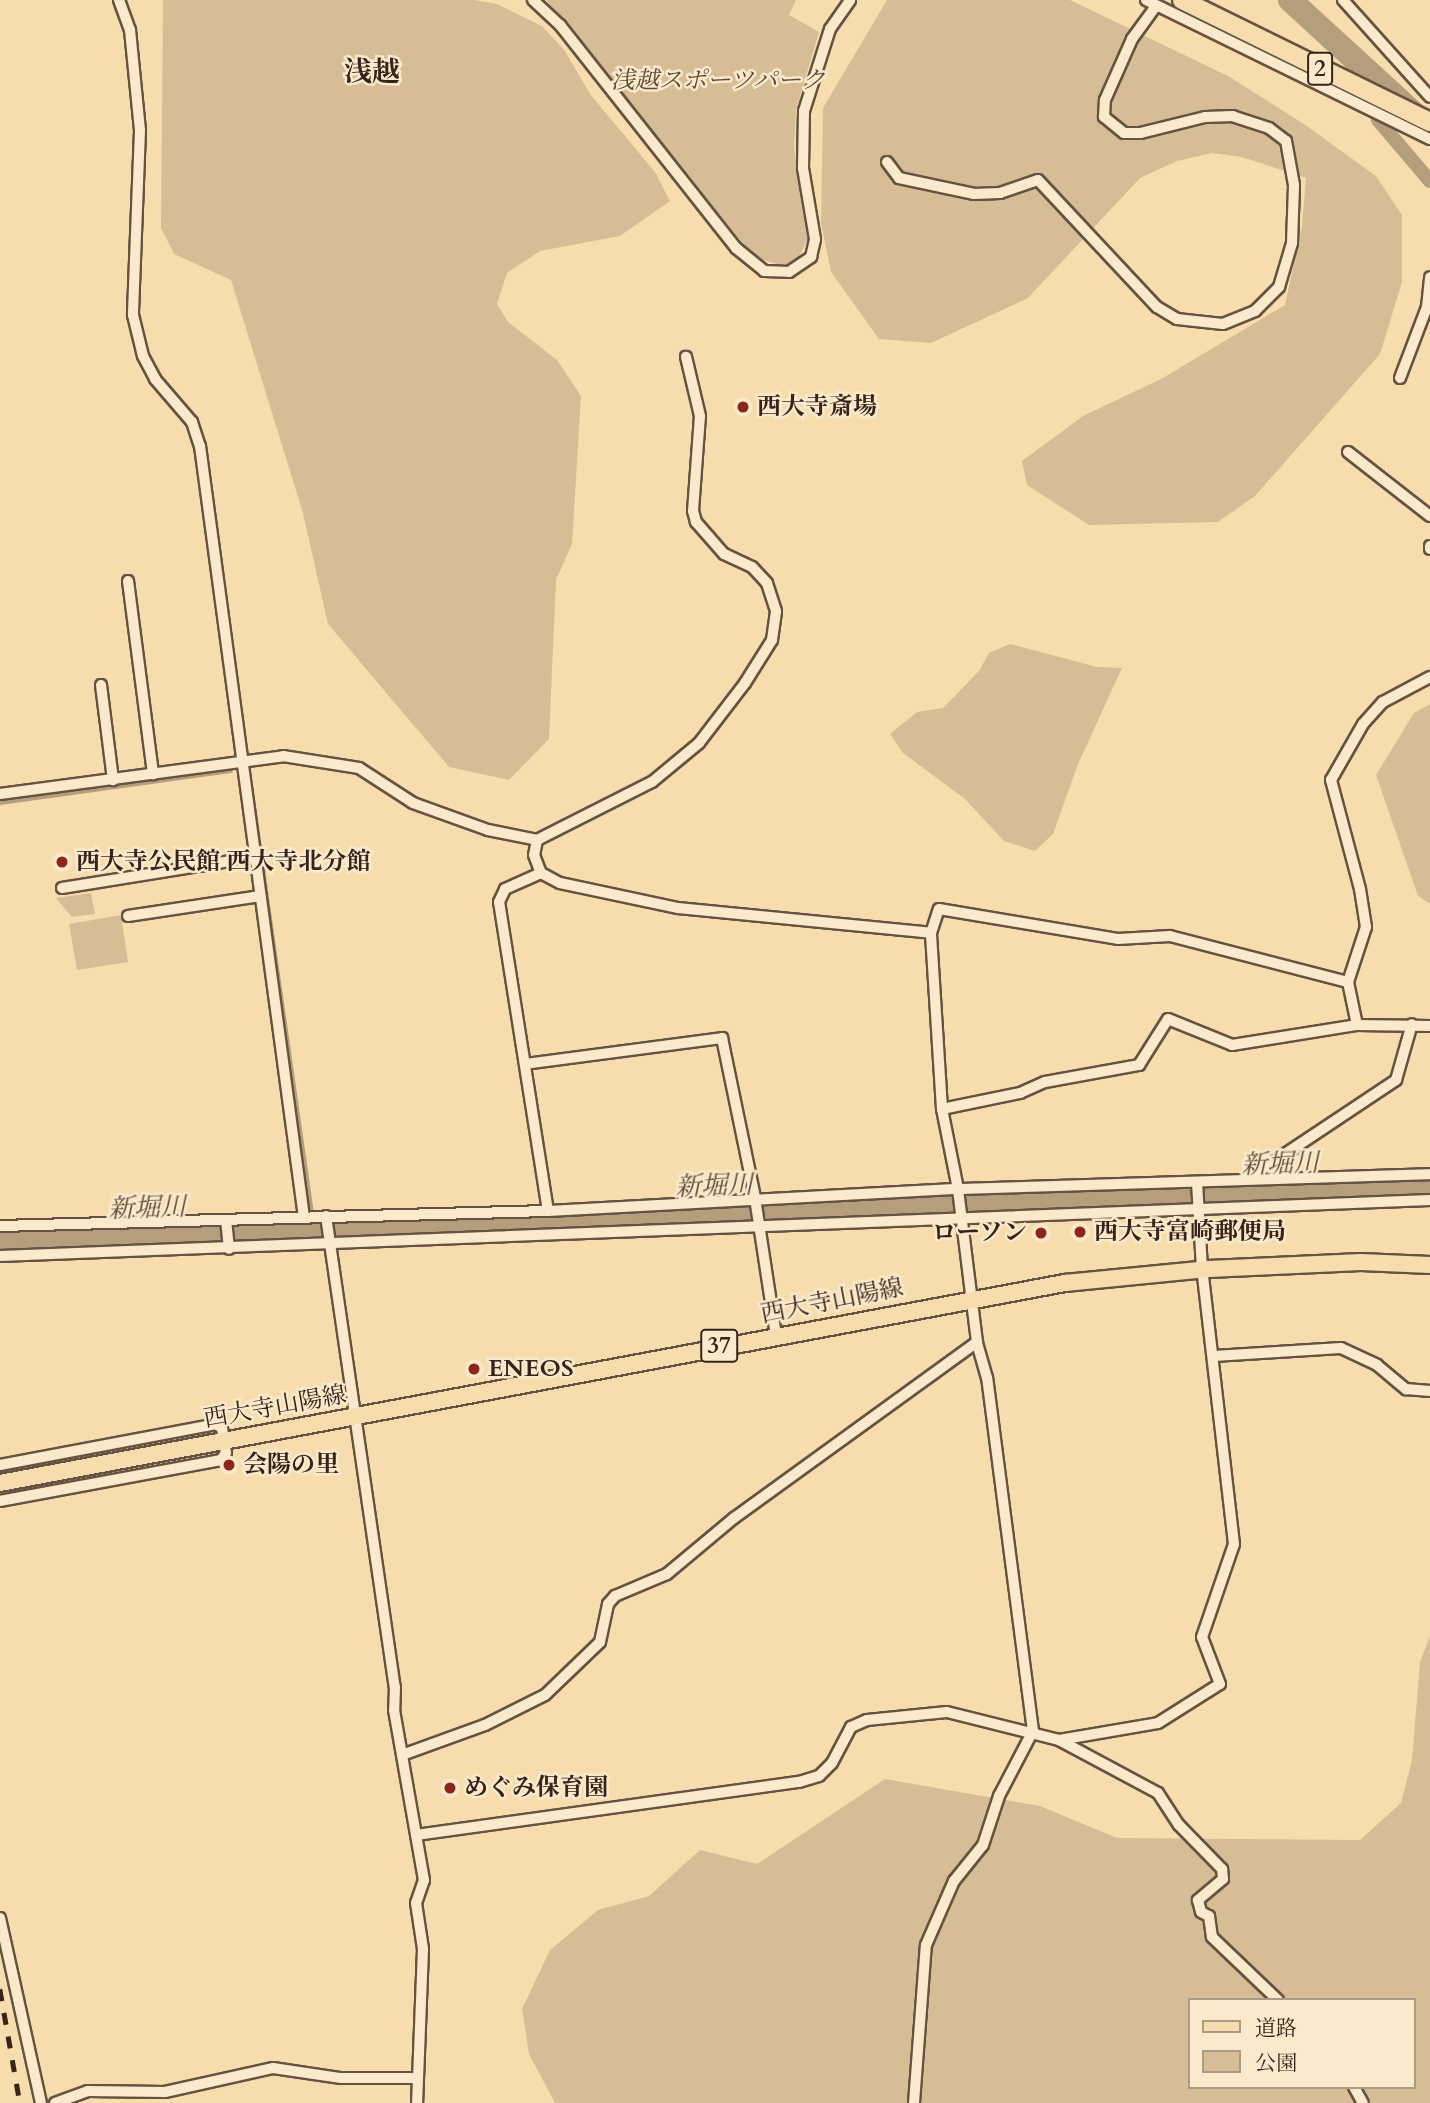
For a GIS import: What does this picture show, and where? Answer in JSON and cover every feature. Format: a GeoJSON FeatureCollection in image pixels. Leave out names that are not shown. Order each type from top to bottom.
{"type":"FeatureCollection","features":[{"type":"Feature","properties":{"kind":"highway","name":"2"},"geometry":{"type":"LineString","coordinates":[[1182,0],[1208,23],[1430,122]]}},
{"type":"Feature","properties":{"kind":"main road","name":"西大寺山陽線"},"geometry":{"type":"LineString","coordinates":[[7,1481],[971,1298],[1202,1269],[1361,1262],[1430,1265]]}},
{"type":"Feature","properties":{"kind":"street"},"geometry":{"type":"LineString","coordinates":[[119,0],[130,30],[140,130],[139,214],[133,265],[136,337],[155,379],[197,434],[304,1217]]}},
{"type":"Feature","properties":{"kind":"street"},"geometry":{"type":"LineString","coordinates":[[533,0],[560,25],[736,248],[764,271],[789,272],[811,257],[815,239],[803,168],[804,111],[830,29],[850,0]]}},
{"type":"Feature","properties":{"kind":"street"},"geometry":{"type":"LineString","coordinates":[[1343,0],[1430,97]]}},
{"type":"Feature","properties":{"kind":"street"},"geometry":{"type":"LineString","coordinates":[[887,162],[899,177],[974,194],[1000,193],[1038,180],[1157,306],[1177,319],[1198,325],[1223,324],[1255,311],[1279,287],[1292,243],[1294,185],[1286,141],[1269,128],[1233,116],[1205,117],[1141,133],[1124,133],[1104,117],[1105,100],[1151,3],[1208,23],[1430,139]]}},
{"type":"Feature","properties":{"kind":"street"},"geometry":{"type":"LineString","coordinates":[[1400,378],[1427,307],[1430,278]]}},
{"type":"Feature","properties":{"kind":"street"},"geometry":{"type":"LineString","coordinates":[[0,794],[283,756],[332,760],[359,768],[413,803],[488,830],[537,841],[652,782],[699,743],[772,640],[776,611],[767,583],[752,567],[724,554],[696,522],[693,511],[700,416],[685,357]]}},
{"type":"Feature","properties":{"kind":"street"},"geometry":{"type":"LineString","coordinates":[[1348,452],[1430,516]]}},
{"type":"Feature","properties":{"kind":"street"},"geometry":{"type":"LineString","coordinates":[[128,580],[153,774]]}},
{"type":"Feature","properties":{"kind":"street"},"geometry":{"type":"LineString","coordinates":[[1357,1025],[1348,982],[1366,927],[1360,889],[1331,780],[1363,724],[1383,702],[1430,677]]}},
{"type":"Feature","properties":{"kind":"street"},"geometry":{"type":"LineString","coordinates":[[101,685],[113,780]]}},
{"type":"Feature","properties":{"kind":"street"},"geometry":{"type":"LineString","coordinates":[[537,841],[534,855],[541,873],[560,883],[678,908],[931,933]]}},
{"type":"Feature","properties":{"kind":"street"},"geometry":{"type":"LineString","coordinates":[[62,888],[255,857]]}},
{"type":"Feature","properties":{"kind":"street"},"geometry":{"type":"LineString","coordinates":[[541,873],[505,889],[499,902],[548,1211]]}},
{"type":"Feature","properties":{"kind":"street"},"geometry":{"type":"LineString","coordinates":[[128,916],[260,896]]}},
{"type":"Feature","properties":{"kind":"street"},"geometry":{"type":"LineString","coordinates":[[914,2103],[926,1945],[954,1881],[983,1845],[999,1796],[1034,1731],[987,1378],[977,1342],[958,1192],[942,1109],[931,933],[939,909],[1118,939],[1170,936],[1348,982]]}},
{"type":"Feature","properties":{"kind":"street"},"geometry":{"type":"LineString","coordinates":[[942,1109],[1020,1093],[1045,1082],[1139,1065],[1168,1019],[1232,1045],[1357,1025],[1430,1026]]}},
{"type":"Feature","properties":{"kind":"street"},"geometry":{"type":"LineString","coordinates":[[1247,1179],[1396,1080],[1412,1024]]}},
{"type":"Feature","properties":{"kind":"street"},"geometry":{"type":"LineString","coordinates":[[525,1064],[722,1038],[755,1201],[776,1335]]}},
{"type":"Feature","properties":{"kind":"street"},"geometry":{"type":"LineString","coordinates":[[0,1226],[226,1222],[304,1217],[326,1219],[548,1211],[1197,1184],[1247,1179],[1430,1174]]}},
{"type":"Feature","properties":{"kind":"street"},"geometry":{"type":"LineString","coordinates":[[1059,1740],[1158,1723],[1220,1684],[1202,1637],[1234,1544],[1202,1269],[1197,1184]]}},
{"type":"Feature","properties":{"kind":"street"},"geometry":{"type":"LineString","coordinates":[[0,1256],[648,1226],[1430,1200]]}},
{"type":"Feature","properties":{"kind":"street"},"geometry":{"type":"LineString","coordinates":[[646,1206],[648,1226]]}},
{"type":"Feature","properties":{"kind":"street"},"geometry":{"type":"LineString","coordinates":[[326,1219],[402,1755],[424,1880],[416,1902],[423,1949],[417,2103]]}},
{"type":"Feature","properties":{"kind":"street"},"geometry":{"type":"LineString","coordinates":[[226,1222],[228,1247]]}},
{"type":"Feature","properties":{"kind":"street"},"geometry":{"type":"LineString","coordinates":[[402,1755],[485,1725],[545,1695],[600,1642],[608,1604],[615,1596],[667,1574],[734,1518],[977,1342]]}},
{"type":"Feature","properties":{"kind":"street"},"geometry":{"type":"LineString","coordinates":[[1214,1356],[1341,1348],[1377,1365],[1406,1389],[1430,1391]]}},
{"type":"Feature","properties":{"kind":"street"},"geometry":{"type":"LineString","coordinates":[[0,1465],[216,1424],[222,1428],[226,1453],[221,1460],[0,1501]]}},
{"type":"Feature","properties":{"kind":"street"},"geometry":{"type":"LineString","coordinates":[[416,1835],[799,1782],[819,1776],[832,1763],[851,1727],[898,1714],[947,1712],[1034,1731],[1059,1740],[1158,1793],[1179,1825],[1222,1869],[1223,1879],[1198,1900],[1200,1912],[1209,1916],[1212,1937],[1276,1998]]}},
{"type":"Feature","properties":{"kind":"street"},"geometry":{"type":"LineString","coordinates":[[0,1918],[41,2103]]}},
{"type":"Feature","properties":{"kind":"street"},"geometry":{"type":"LineString","coordinates":[[55,2103],[88,2091],[166,2092],[273,2067],[341,2078],[416,2078]]}},
{"type":"Feature","properties":{"kind":"green space"},"geometry":{"type":"Polygon","coordinates":[[[163,0],[474,0],[497,4],[542,26],[565,51],[590,94],[655,172],[670,201],[620,236],[540,251],[507,273],[497,304],[508,322],[557,360],[581,396],[572,544],[556,580],[549,739],[509,780],[449,767],[328,624],[303,513],[231,280],[174,254],[161,228],[163,0]]]}},
{"type":"Feature","properties":{"kind":"green space","name":"浅越スポーツパーク"},"geometry":{"type":"Polygon","coordinates":[[[546,0],[796,0],[789,15],[819,32],[796,110],[794,148],[808,238],[799,257],[786,267],[754,257],[546,0]]]}},
{"type":"Feature","properties":{"kind":"green space"},"geometry":{"type":"Polygon","coordinates":[[[887,0],[1070,0],[1228,76],[1304,124],[1376,176],[1402,215],[1402,282],[1380,354],[1255,496],[1218,522],[1089,525],[1027,485],[1022,461],[1083,416],[1161,379],[1285,305],[1302,226],[1306,178],[1242,157],[1212,153],[1177,161],[1140,178],[1028,298],[931,343],[879,339],[831,272],[821,223],[823,108],[887,0]]]}},
{"type":"Feature","properties":{"kind":"green space"},"geometry":{"type":"Polygon","coordinates":[[[1010,644],[1097,667],[1122,668],[1078,764],[1053,834],[1035,851],[1004,841],[965,799],[903,753],[890,734],[917,712],[943,708],[979,671],[989,653],[1010,644]]]}},
{"type":"Feature","properties":{"kind":"green space"},"geometry":{"type":"Polygon","coordinates":[[[1430,704],[1430,904],[1418,896],[1376,775],[1414,713],[1430,704]]]}},
{"type":"Feature","properties":{"kind":"green space"},"geometry":{"type":"Polygon","coordinates":[[[91,893],[95,914],[72,917],[56,898],[91,893]]]}},
{"type":"Feature","properties":{"kind":"green space"},"geometry":{"type":"Polygon","coordinates":[[[121,915],[128,962],[77,970],[69,924],[121,915]]]}},
{"type":"Feature","properties":{"kind":"green space"},"geometry":{"type":"Polygon","coordinates":[[[1430,1636],[1430,2103],[555,2103],[529,2054],[522,2009],[550,1950],[598,1910],[649,1896],[700,1850],[757,1864],[885,1779],[1040,1806],[1117,1838],[1360,1840],[1401,1803],[1412,1760],[1420,1662],[1430,1636]]]}},
{"type":"Feature","properties":{"kind":"waterway"},"geometry":{"type":"LineString","coordinates":[[1290,0],[1420,119]]}},
{"type":"Feature","properties":{"kind":"waterway"},"geometry":{"type":"LineString","coordinates":[[1378,120],[1430,181]]}},
{"type":"Feature","properties":{"kind":"waterway"},"geometry":{"type":"LineString","coordinates":[[0,802],[230,770]]}},
{"type":"Feature","properties":{"kind":"waterway"},"geometry":{"type":"LineString","coordinates":[[251,788],[311,1209]]}},
{"type":"Feature","properties":{"kind":"waterway","name":"新堀川"},"geometry":{"type":"LineString","coordinates":[[0,1243],[1430,1188]]}},
{"type":"Feature","properties":{"kind":"railway"},"geometry":{"type":"LineString","coordinates":[[0,1989],[20,2103]]}},
{"type":"Feature","properties":{"kind":"place","name":"西大寺斎場"},"geometry":{"type":"Point","coordinates":[743,407]}},
{"type":"Feature","properties":{"kind":"place","name":"西大寺公民館 西大寺北分館"},"geometry":{"type":"Point","coordinates":[62,862]}},
{"type":"Feature","properties":{"kind":"place","name":"西大寺富崎郵便局"},"geometry":{"type":"Point","coordinates":[1080,1232]}},
{"type":"Feature","properties":{"kind":"place","name":"ローソン"},"geometry":{"type":"Point","coordinates":[1041,1233]}},
{"type":"Feature","properties":{"kind":"place","name":"ENEOS"},"geometry":{"type":"Point","coordinates":[474,1369]}},
{"type":"Feature","properties":{"kind":"place","name":"会陽の里"},"geometry":{"type":"Point","coordinates":[229,1465]}},
{"type":"Feature","properties":{"kind":"place","name":"めぐみ保育園"},"geometry":{"type":"Point","coordinates":[450,1788]}},
{"type":"Feature","properties":{"kind":"district","name":"浅越"},"geometry":{"type":"Point","coordinates":[372,72]}}]}
